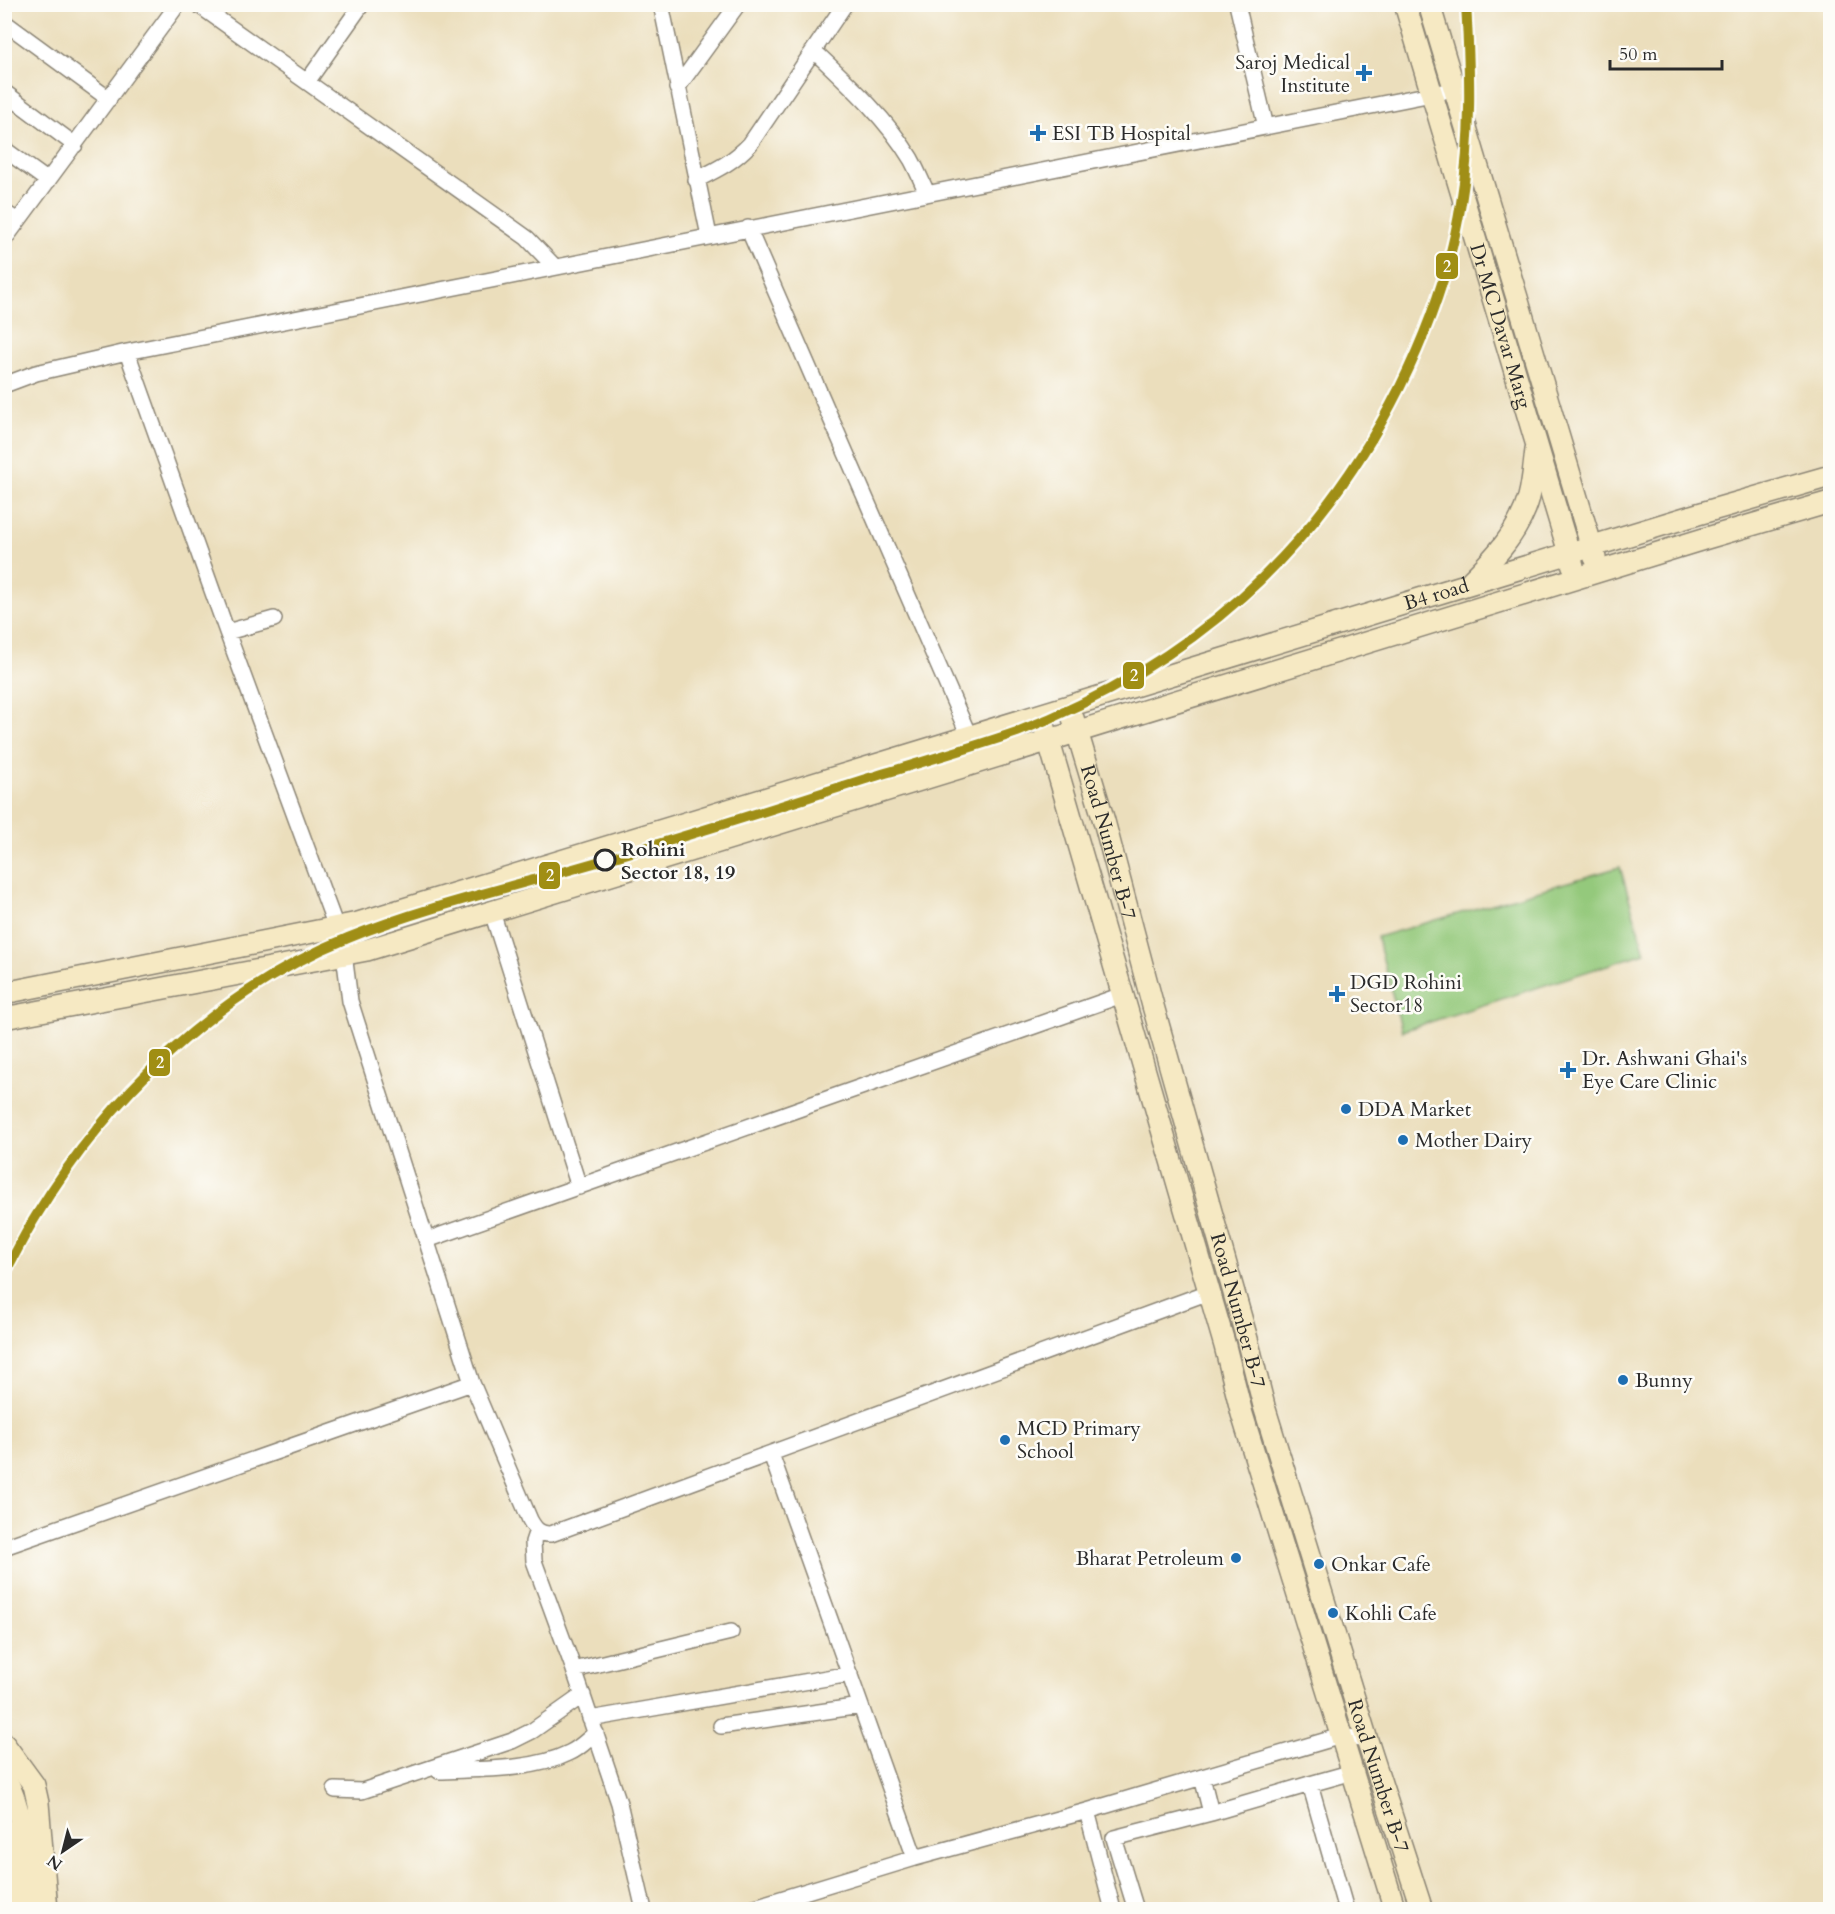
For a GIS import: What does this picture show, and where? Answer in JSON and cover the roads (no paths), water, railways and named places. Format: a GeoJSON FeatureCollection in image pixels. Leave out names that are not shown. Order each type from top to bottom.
{"type":"FeatureCollection","features":[{"type":"Feature","properties":{"kind":"street"},"geometry":{"type":"LineString","coordinates":[[4,240],[178,4]]}},
{"type":"Feature","properties":{"kind":"street"},"geometry":{"type":"LineString","coordinates":[[197,4],[527,238],[555,267]]}},
{"type":"Feature","properties":{"kind":"street"},"geometry":{"type":"LineString","coordinates":[[307,82],[362,4]]}},
{"type":"Feature","properties":{"kind":"street"},"geometry":{"type":"LineString","coordinates":[[661,4],[709,236]]}},
{"type":"Feature","properties":{"kind":"street"},"geometry":{"type":"LineString","coordinates":[[677,88],[738,4]]}},
{"type":"Feature","properties":{"kind":"street"},"geometry":{"type":"LineString","coordinates":[[696,180],[738,157],[763,126],[845,4]]}},
{"type":"Feature","properties":{"kind":"street"},"geometry":{"type":"LineString","coordinates":[[1237,4],[1266,127]]}},
{"type":"Feature","properties":{"kind":"street","name":"Dr MC Davar Marg"},"geometry":{"type":"LineString","coordinates":[[1405,4],[1576,578]]}},
{"type":"Feature","properties":{"kind":"street"},"geometry":{"type":"LineString","coordinates":[[1429,4],[1593,546],[1598,571]]}},
{"type":"Feature","properties":{"kind":"street"},"geometry":{"type":"LineString","coordinates":[[4,22],[109,99]]}},
{"type":"Feature","properties":{"kind":"street"},"geometry":{"type":"LineString","coordinates":[[814,51],[845,80],[897,139],[912,160],[927,193]]}},
{"type":"Feature","properties":{"kind":"street"},"geometry":{"type":"LineString","coordinates":[[4,385],[36,374],[127,352],[1454,90]]}},
{"type":"Feature","properties":{"kind":"street"},"geometry":{"type":"LineString","coordinates":[[4,92],[75,145]]}},
{"type":"Feature","properties":{"kind":"street"},"geometry":{"type":"LineString","coordinates":[[4,149],[48,181]]}},
{"type":"Feature","properties":{"kind":"street"},"geometry":{"type":"LineString","coordinates":[[4,212],[18,221]]}},
{"type":"Feature","properties":{"kind":"street"},"geometry":{"type":"LineString","coordinates":[[748,228],[969,736],[978,762]]}},
{"type":"Feature","properties":{"kind":"street"},"geometry":{"type":"LineString","coordinates":[[127,352],[336,927],[344,954],[350,1001],[472,1383],[530,1520],[537,1530],[544,1534],[551,1534],[1209,1292]]}},
{"type":"Feature","properties":{"kind":"street"},"geometry":{"type":"LineString","coordinates":[[1468,584],[1494,558],[1520,523],[1529,496],[1537,442]]}},
{"type":"Feature","properties":{"kind":"street","name":"B4 road"},"geometry":{"type":"LineString","coordinates":[[4,993],[358,923],[1570,552],[1830,476]]}},
{"type":"Feature","properties":{"kind":"street","name":"B4 road"},"geometry":{"type":"LineString","coordinates":[[4,1018],[367,950],[1598,571],[1830,502]]}},
{"type":"Feature","properties":{"kind":"street"},"geometry":{"type":"LineString","coordinates":[[227,632],[274,619]]}},
{"type":"Feature","properties":{"kind":"street"},"geometry":{"type":"LineString","coordinates":[[1286,639],[1294,665]]}},
{"type":"Feature","properties":{"kind":"street","name":"Road Number B-7"},"geometry":{"type":"LineString","coordinates":[[1070,705],[1076,732],[1104,821],[1264,1406],[1422,1910]]}},
{"type":"Feature","properties":{"kind":"street","name":"Road Number B-7"},"geometry":{"type":"LineString","coordinates":[[1042,714],[1047,741],[1209,1292],[1242,1414],[1395,1910]]}},
{"type":"Feature","properties":{"kind":"street"},"geometry":{"type":"LineString","coordinates":[[492,912],[579,1187]]}},
{"type":"Feature","properties":{"kind":"street"},"geometry":{"type":"LineString","coordinates":[[427,1240],[1122,995]]}},
{"type":"Feature","properties":{"kind":"street"},"geometry":{"type":"LineString","coordinates":[[4,1547],[472,1383]]}},
{"type":"Feature","properties":{"kind":"street"},"geometry":{"type":"LineString","coordinates":[[1242,1414],[1264,1406]]}},
{"type":"Feature","properties":{"kind":"street"},"geometry":{"type":"LineString","coordinates":[[771,1454],[915,1858]]}},
{"type":"Feature","properties":{"kind":"street"},"geometry":{"type":"LineString","coordinates":[[537,1530],[533,1542],[534,1561],[583,1695],[619,1803],[644,1910]]}},
{"type":"Feature","properties":{"kind":"street"},"geometry":{"type":"LineString","coordinates":[[574,1670],[731,1632]]}},
{"type":"Feature","properties":{"kind":"street"},"geometry":{"type":"LineString","coordinates":[[590,1719],[850,1674]]}},
{"type":"Feature","properties":{"kind":"street"},"geometry":{"type":"LineString","coordinates":[[335,1790],[362,1791],[512,1741],[532,1731],[583,1695]]}},
{"type":"Feature","properties":{"kind":"street"},"geometry":{"type":"LineString","coordinates":[[721,1726],[861,1706]]}},
{"type":"Feature","properties":{"kind":"street"},"geometry":{"type":"LineString","coordinates":[[419,1771],[511,1768],[570,1753],[596,1733]]}},
{"type":"Feature","properties":{"kind":"street"},"geometry":{"type":"LineString","coordinates":[[745,1910],[915,1858],[1087,1811],[1341,1736],[1367,1740]]}},
{"type":"Feature","properties":{"kind":"street"},"geometry":{"type":"LineString","coordinates":[[4,1744],[34,1785],[38,1803],[47,1910]]}},
{"type":"Feature","properties":{"kind":"street"},"geometry":{"type":"LineString","coordinates":[[1136,1910],[1114,1838],[1353,1772]]}},
{"type":"Feature","properties":{"kind":"street"},"geometry":{"type":"LineString","coordinates":[[4,1776],[11,1788],[19,1816],[29,1910]]}},
{"type":"Feature","properties":{"kind":"street"},"geometry":{"type":"LineString","coordinates":[[1202,1777],[1211,1813]]}},
{"type":"Feature","properties":{"kind":"street"},"geometry":{"type":"LineString","coordinates":[[1310,1784],[1346,1910]]}},
{"type":"Feature","properties":{"kind":"street"},"geometry":{"type":"LineString","coordinates":[[1087,1811],[1113,1910]]}},
{"type":"Feature","properties":{"kind":"street"},"geometry":{"type":"LineString","coordinates":[[4,1830],[12,1910]]}},
{"type":"Feature","properties":{"kind":"place","name":"Saroj Medical Institute"},"geometry":{"type":"Point","coordinates":[1364,73]}},
{"type":"Feature","properties":{"kind":"place","name":"ESI TB Hospital"},"geometry":{"type":"Point","coordinates":[1038,133]}},
{"type":"Feature","properties":{"kind":"place","name":"Rohini Sector 18, 19"},"geometry":{"type":"Point","coordinates":[605,860]}},
{"type":"Feature","properties":{"kind":"place","name":"DGD Rohini Sector18"},"geometry":{"type":"Point","coordinates":[1337,994]}},
{"type":"Feature","properties":{"kind":"place","name":"Dr. Ashwani Ghai's Eye Care Clinic"},"geometry":{"type":"Point","coordinates":[1568,1070]}},
{"type":"Feature","properties":{"kind":"place","name":"DDA Market"},"geometry":{"type":"Point","coordinates":[1346,1109]}},
{"type":"Feature","properties":{"kind":"place","name":"Mother Dairy"},"geometry":{"type":"Point","coordinates":[1403,1140]}},
{"type":"Feature","properties":{"kind":"place","name":"Bunny"},"geometry":{"type":"Point","coordinates":[1623,1380]}},
{"type":"Feature","properties":{"kind":"place","name":"MCD Primary School"},"geometry":{"type":"Point","coordinates":[1005,1440]}},
{"type":"Feature","properties":{"kind":"place","name":"Bharat Petroleum"},"geometry":{"type":"Point","coordinates":[1236,1558]}},
{"type":"Feature","properties":{"kind":"place","name":"Onkar Cafe"},"geometry":{"type":"Point","coordinates":[1319,1564]}},
{"type":"Feature","properties":{"kind":"place","name":"Kohli Cafe"},"geometry":{"type":"Point","coordinates":[1333,1613]}}]}
